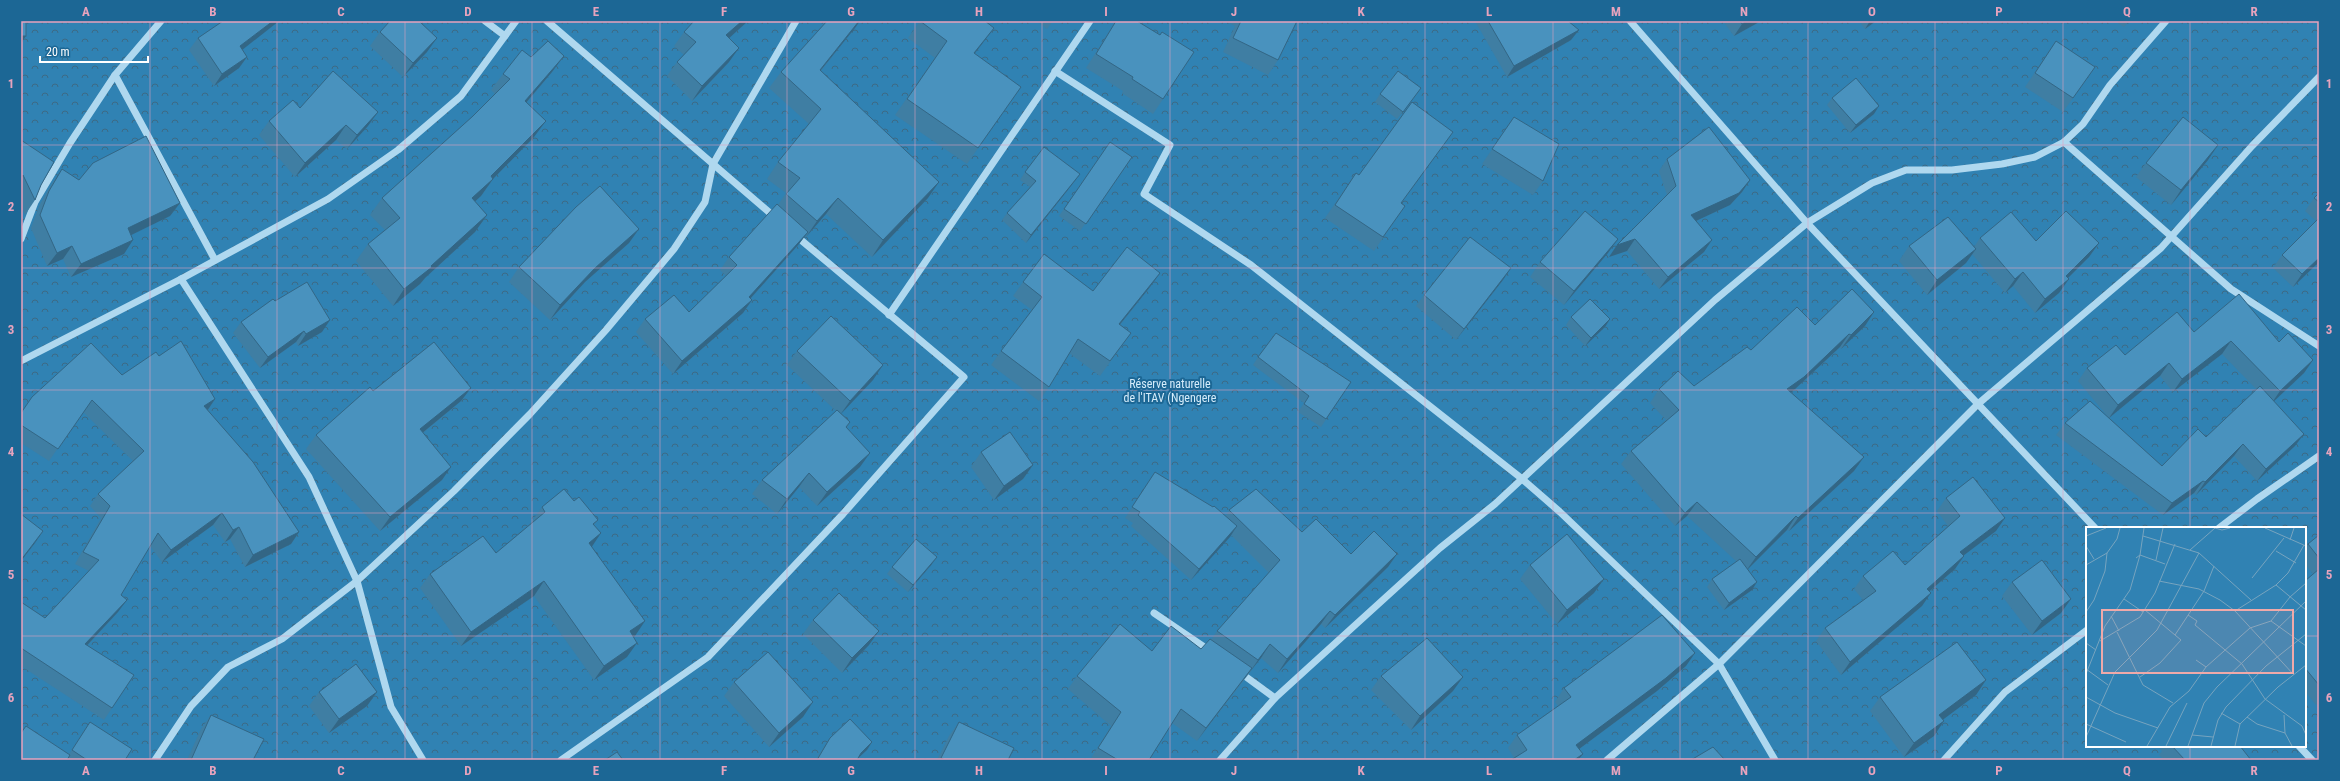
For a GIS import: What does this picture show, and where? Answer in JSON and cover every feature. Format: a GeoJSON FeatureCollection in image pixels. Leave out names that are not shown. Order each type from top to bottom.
{"type":"FeatureCollection","features":[{"type":"Feature","properties":{"kind":"street"},"geometry":{"type":"LineString","coordinates":[[21,239],[39,196],[70,143],[115,75],[161,21]]}},
{"type":"Feature","properties":{"kind":"street"},"geometry":{"type":"LineString","coordinates":[[485,21],[505,36]]}},
{"type":"Feature","properties":{"kind":"street"},"geometry":{"type":"LineString","coordinates":[[21,361],[181,278],[328,199],[398,150],[462,96],[516,21]]}},
{"type":"Feature","properties":{"kind":"street"},"geometry":{"type":"LineString","coordinates":[[547,21],[889,315],[964,377],[842,514],[708,657],[561,760]]}},
{"type":"Feature","properties":{"kind":"street"},"geometry":{"type":"LineString","coordinates":[[155,760],[191,706],[228,667],[282,639],[357,582],[482,464],[530,414],[606,330],[674,249],[705,202],[713,164],[796,21]]}},
{"type":"Feature","properties":{"kind":"street"},"geometry":{"type":"LineString","coordinates":[[889,315],[1090,21]]}},
{"type":"Feature","properties":{"kind":"street"},"geometry":{"type":"LineString","coordinates":[[1630,21],[1807,223],[2094,527]]}},
{"type":"Feature","properties":{"kind":"street"},"geometry":{"type":"LineString","coordinates":[[1220,760],[1275,698],[1440,548],[1495,504],[1521,478],[1715,300],[1807,223],[1872,183],[1906,170],[1952,170],[2002,164],[2035,156],[2064,142],[2083,124],[2110,85],[2166,21]]}},
{"type":"Feature","properties":{"kind":"street"},"geometry":{"type":"LineString","coordinates":[[1055,71],[1170,145],[1144,194],[1250,265],[1521,478],[1596,545],[1642,592],[1719,664],[1775,760]]}},
{"type":"Feature","properties":{"kind":"street"},"geometry":{"type":"LineString","coordinates":[[115,75],[215,260]]}},
{"type":"Feature","properties":{"kind":"street"},"geometry":{"type":"LineString","coordinates":[[1607,760],[1719,664],[1978,404],[2161,248],[2252,146],[2319,77]]}},
{"type":"Feature","properties":{"kind":"street"},"geometry":{"type":"LineString","coordinates":[[2064,142],[2231,289],[2319,346]]}},
{"type":"Feature","properties":{"kind":"street"},"geometry":{"type":"LineString","coordinates":[[181,278],[309,477],[357,582],[391,707],[423,760]]}},
{"type":"Feature","properties":{"kind":"street"},"geometry":{"type":"LineString","coordinates":[[2220,527],[2256,499],[2319,456]]}},
{"type":"Feature","properties":{"kind":"street"},"geometry":{"type":"LineString","coordinates":[[1154,613],[1213,654]]}},
{"type":"Feature","properties":{"kind":"street"},"geometry":{"type":"LineString","coordinates":[[1944,760],[2006,692],[2086,631]]}},
{"type":"Feature","properties":{"kind":"street"},"geometry":{"type":"LineString","coordinates":[[1233,667],[1275,698]]}},
{"type":"Feature","properties":{"kind":"street"},"geometry":{"type":"LineString","coordinates":[[2300,747],[2312,760]]}},
{"type":"Feature","properties":{"kind":"green space","name":"Réserve naturelle de l'ITAV (Ngengere"},"geometry":{"type":"Polygon","coordinates":[[[21,21],[2319,21],[2319,760],[21,760],[21,21]]]}},
{"type":"Feature","properties":{"kind":"building"},"geometry":{"type":"Polygon","coordinates":[[[21,21],[26,21],[26,36],[21,36],[21,21]]]}},
{"type":"Feature","properties":{"kind":"building"},"geometry":{"type":"Polygon","coordinates":[[[223,21],[273,21],[240,46],[247,57],[222,74],[198,38],[223,21]]]}},
{"type":"Feature","properties":{"kind":"building"},"geometry":{"type":"Polygon","coordinates":[[[390,21],[419,21],[437,38],[413,63],[380,32],[390,21]]]}},
{"type":"Feature","properties":{"kind":"building"},"geometry":{"type":"Polygon","coordinates":[[[694,21],[742,21],[726,35],[739,48],[702,86],[677,62],[696,42],[684,32],[694,21]]]}},
{"type":"Feature","properties":{"kind":"building"},"geometry":{"type":"Polygon","coordinates":[[[827,21],[859,21],[820,70],[939,182],[883,240],[838,198],[817,221],[786,194],[800,178],[778,162],[821,109],[781,72],[827,21]]]}},
{"type":"Feature","properties":{"kind":"building"},"geometry":{"type":"Polygon","coordinates":[[[920,21],[985,21],[994,28],[974,53],[1021,87],[978,148],[907,99],[947,41],[920,21]]]}},
{"type":"Feature","properties":{"kind":"building"},"geometry":{"type":"Polygon","coordinates":[[[1116,21],[1137,21],[1160,35],[1162,32],[1194,52],[1163,99],[1132,79],[1133,77],[1096,54],[1116,21]]]}},
{"type":"Feature","properties":{"kind":"building"},"geometry":{"type":"Polygon","coordinates":[[[1241,21],[1297,21],[1278,60],[1233,38],[1241,21]]]}},
{"type":"Feature","properties":{"kind":"building"},"geometry":{"type":"Polygon","coordinates":[[[1488,21],[1568,21],[1579,30],[1514,66],[1488,21]]]}},
{"type":"Feature","properties":{"kind":"building"},"geometry":{"type":"Polygon","coordinates":[[[1740,21],[1747,21],[1742,24],[1740,21]]]}},
{"type":"Feature","properties":{"kind":"building"},"geometry":{"type":"Polygon","coordinates":[[[548,41],[564,56],[525,101],[546,121],[491,176],[493,179],[472,198],[487,215],[431,266],[432,267],[404,289],[368,244],[400,218],[382,198],[473,116],[510,79],[503,74],[522,50],[531,57],[548,41]]]}},
{"type":"Feature","properties":{"kind":"building"},"geometry":{"type":"Polygon","coordinates":[[[2056,41],[2095,67],[2073,98],[2035,73],[2056,41]]]}},
{"type":"Feature","properties":{"kind":"building"},"geometry":{"type":"Polygon","coordinates":[[[333,71],[378,112],[357,135],[346,125],[305,163],[269,121],[293,100],[300,108],[333,71]]]}},
{"type":"Feature","properties":{"kind":"building"},"geometry":{"type":"Polygon","coordinates":[[[1398,71],[1421,88],[1403,112],[1380,94],[1398,71]]]}},
{"type":"Feature","properties":{"kind":"building"},"geometry":{"type":"Polygon","coordinates":[[[1856,78],[1879,106],[1856,125],[1832,98],[1856,78]]]}},
{"type":"Feature","properties":{"kind":"building"},"geometry":{"type":"Polygon","coordinates":[[[1412,102],[1453,132],[1401,203],[1405,206],[1383,237],[1335,205],[1356,173],[1359,175],[1412,102]]]}},
{"type":"Feature","properties":{"kind":"building"},"geometry":{"type":"Polygon","coordinates":[[[1514,117],[1559,144],[1543,181],[1492,149],[1514,117]]]}},
{"type":"Feature","properties":{"kind":"building"},"geometry":{"type":"Polygon","coordinates":[[[2183,117],[2218,145],[2181,190],[2146,163],[2183,117]]]}},
{"type":"Feature","properties":{"kind":"building"},"geometry":{"type":"Polygon","coordinates":[[[1709,127],[1750,180],[1739,193],[1691,215],[1712,240],[1668,277],[1635,239],[1617,245],[1676,186],[1667,159],[1709,127]]]}},
{"type":"Feature","properties":{"kind":"building"},"geometry":{"type":"Polygon","coordinates":[[[146,136],[180,203],[128,228],[133,240],[81,264],[72,246],[57,253],[40,215],[49,191],[62,169],[79,180],[93,163],[146,136]]]}},
{"type":"Feature","properties":{"kind":"building"},"geometry":{"type":"Polygon","coordinates":[[[21,140],[54,162],[41,185],[35,200],[23,175],[21,178],[21,140]]]}},
{"type":"Feature","properties":{"kind":"building"},"geometry":{"type":"Polygon","coordinates":[[[1110,142],[1132,157],[1086,224],[1064,209],[1110,142]]]}},
{"type":"Feature","properties":{"kind":"building"},"geometry":{"type":"Polygon","coordinates":[[[1044,147],[1080,174],[1031,235],[1007,213],[1036,181],[1025,172],[1044,147]]]}},
{"type":"Feature","properties":{"kind":"building"},"geometry":{"type":"Polygon","coordinates":[[[600,186],[639,229],[595,268],[560,305],[519,267],[576,207],[600,186]]]}},
{"type":"Feature","properties":{"kind":"building"},"geometry":{"type":"Polygon","coordinates":[[[2319,193],[2319,202],[2314,198],[2319,193]]]}},
{"type":"Feature","properties":{"kind":"building"},"geometry":{"type":"Polygon","coordinates":[[[777,204],[808,232],[749,297],[752,300],[682,361],[645,319],[674,295],[689,312],[737,265],[729,257],[777,204]]]}},
{"type":"Feature","properties":{"kind":"building"},"geometry":{"type":"Polygon","coordinates":[[[1585,211],[1618,239],[1574,291],[1540,262],[1585,211]]]}},
{"type":"Feature","properties":{"kind":"building"},"geometry":{"type":"Polygon","coordinates":[[[2066,211],[2099,243],[2066,276],[2069,279],[2045,299],[2023,272],[2015,279],[1980,238],[2011,212],[2036,241],[2066,211]]]}},
{"type":"Feature","properties":{"kind":"building"},"geometry":{"type":"Polygon","coordinates":[[[1948,217],[1976,249],[1937,280],[1909,246],[1948,217]]]}},
{"type":"Feature","properties":{"kind":"building"},"geometry":{"type":"Polygon","coordinates":[[[2319,218],[2319,258],[2302,274],[2282,255],[2319,218]]]}},
{"type":"Feature","properties":{"kind":"building"},"geometry":{"type":"Polygon","coordinates":[[[1470,237],[1511,268],[1464,329],[1424,295],[1470,237]]]}},
{"type":"Feature","properties":{"kind":"building"},"geometry":{"type":"Polygon","coordinates":[[[1127,247],[1160,273],[1119,324],[1131,333],[1110,361],[1078,339],[1049,387],[1001,351],[1042,297],[1023,282],[1044,254],[1093,291],[1127,247]]]}},
{"type":"Feature","properties":{"kind":"building"},"geometry":{"type":"Polygon","coordinates":[[[307,282],[330,320],[306,334],[304,331],[268,357],[241,322],[273,299],[275,301],[307,282]]]}},
{"type":"Feature","properties":{"kind":"building"},"geometry":{"type":"Polygon","coordinates":[[[1852,289],[1874,312],[1851,335],[1849,334],[1804,377],[1787,389],[1864,457],[1798,518],[1796,516],[1756,557],[1697,502],[1685,513],[1631,451],[1679,410],[1659,389],[1678,371],[1694,386],[1747,347],[1751,350],[1797,307],[1815,325],[1852,289]]]}},
{"type":"Feature","properties":{"kind":"building"},"geometry":{"type":"Polygon","coordinates":[[[2239,294],[2279,342],[2288,333],[2313,360],[2280,391],[2231,341],[2182,379],[2169,363],[2118,405],[2087,368],[2116,345],[2125,355],[2177,312],[2194,332],[2239,294]]]}},
{"type":"Feature","properties":{"kind":"building"},"geometry":{"type":"Polygon","coordinates":[[[1590,299],[1610,319],[1591,338],[1571,317],[1590,299]]]}},
{"type":"Feature","properties":{"kind":"building"},"geometry":{"type":"Polygon","coordinates":[[[831,316],[883,365],[850,401],[797,351],[831,316]]]}},
{"type":"Feature","properties":{"kind":"building"},"geometry":{"type":"Polygon","coordinates":[[[1276,333],[1351,382],[1326,419],[1304,404],[1309,396],[1258,357],[1276,333]]]}},
{"type":"Feature","properties":{"kind":"building"},"geometry":{"type":"Polygon","coordinates":[[[181,341],[215,399],[204,406],[253,462],[299,532],[253,555],[239,527],[233,530],[222,513],[171,550],[158,533],[121,595],[127,600],[85,644],[134,675],[112,708],[21,648],[21,602],[45,618],[99,560],[83,552],[110,506],[98,494],[144,451],[92,400],[58,449],[21,425],[21,413],[32,397],[91,343],[122,375],[156,352],[159,356],[181,341]]]}},
{"type":"Feature","properties":{"kind":"building"},"geometry":{"type":"Polygon","coordinates":[[[434,342],[471,388],[420,429],[451,467],[390,517],[316,435],[370,387],[373,391],[434,342]]]}},
{"type":"Feature","properties":{"kind":"building"},"geometry":{"type":"Polygon","coordinates":[[[2260,386],[2304,434],[2266,469],[2243,444],[2205,482],[2203,481],[2172,503],[2065,423],[2090,401],[2162,466],[2198,429],[2206,437],[2260,386]]]}},
{"type":"Feature","properties":{"kind":"building"},"geometry":{"type":"Polygon","coordinates":[[[837,410],[850,422],[846,427],[870,453],[827,492],[809,473],[787,499],[762,480],[837,410]]]}},
{"type":"Feature","properties":{"kind":"building"},"geometry":{"type":"Polygon","coordinates":[[[1010,432],[1033,465],[1004,486],[981,452],[1010,432]]]}},
{"type":"Feature","properties":{"kind":"building"},"geometry":{"type":"Polygon","coordinates":[[[1155,472],[1213,507],[1214,506],[1237,526],[1199,569],[1138,515],[1140,512],[1132,507],[1155,472]]]}},
{"type":"Feature","properties":{"kind":"building"},"geometry":{"type":"Polygon","coordinates":[[[1973,477],[2005,518],[1960,552],[1964,556],[1927,589],[1931,593],[1850,662],[1825,628],[1876,591],[1863,576],[1893,551],[1905,565],[1960,516],[1946,498],[1973,477]]]}},
{"type":"Feature","properties":{"kind":"building"},"geometry":{"type":"Polygon","coordinates":[[[564,489],[574,501],[579,497],[598,520],[593,524],[601,533],[589,543],[645,621],[630,631],[637,643],[604,666],[544,581],[471,632],[430,574],[483,536],[496,553],[545,512],[542,507],[564,489]]]}},
{"type":"Feature","properties":{"kind":"building"},"geometry":{"type":"Polygon","coordinates":[[[1256,489],[1302,532],[1316,519],[1351,554],[1374,531],[1397,554],[1335,615],[1330,611],[1287,659],[1270,644],[1258,660],[1217,631],[1280,560],[1229,510],[1256,489]]]}},
{"type":"Feature","properties":{"kind":"building"},"geometry":{"type":"Polygon","coordinates":[[[21,514],[43,531],[21,560],[21,514]]]}},
{"type":"Feature","properties":{"kind":"building"},"geometry":{"type":"Polygon","coordinates":[[[1567,534],[1604,579],[1567,610],[1530,565],[1567,534]]]}},
{"type":"Feature","properties":{"kind":"building"},"geometry":{"type":"Polygon","coordinates":[[[2319,535],[2319,558],[2308,544],[2319,535]]]}},
{"type":"Feature","properties":{"kind":"building"},"geometry":{"type":"Polygon","coordinates":[[[916,539],[937,557],[913,585],[892,567],[916,539]]]}},
{"type":"Feature","properties":{"kind":"building"},"geometry":{"type":"Polygon","coordinates":[[[1740,559],[1757,582],[1729,603],[1712,579],[1740,559]]]}},
{"type":"Feature","properties":{"kind":"building"},"geometry":{"type":"Polygon","coordinates":[[[2042,560],[2071,599],[2042,621],[2012,582],[2042,560]]]}},
{"type":"Feature","properties":{"kind":"building"},"geometry":{"type":"Polygon","coordinates":[[[2319,569],[2319,685],[2306,669],[2306,580],[2319,569]]]}},
{"type":"Feature","properties":{"kind":"building"},"geometry":{"type":"Polygon","coordinates":[[[839,593],[879,631],[852,658],[813,620],[839,593]]]}},
{"type":"Feature","properties":{"kind":"building"},"geometry":{"type":"Polygon","coordinates":[[[1662,615],[1695,653],[1666,678],[1576,745],[1583,754],[1574,760],[1511,760],[1527,750],[1517,735],[1571,697],[1564,688],[1662,615]]]}},
{"type":"Feature","properties":{"kind":"building"},"geometry":{"type":"Polygon","coordinates":[[[1120,624],[1152,651],[1171,626],[1201,649],[1210,639],[1252,668],[1206,728],[1181,709],[1149,760],[1118,760],[1098,748],[1121,712],[1077,676],[1120,624]]]}},
{"type":"Feature","properties":{"kind":"building"},"geometry":{"type":"Polygon","coordinates":[[[1427,638],[1463,677],[1420,716],[1381,676],[1427,638]]]}},
{"type":"Feature","properties":{"kind":"building"},"geometry":{"type":"Polygon","coordinates":[[[1957,642],[1986,680],[1939,715],[1944,721],[1914,743],[1880,697],[1957,642]]]}},
{"type":"Feature","properties":{"kind":"building"},"geometry":{"type":"Polygon","coordinates":[[[768,652],[813,702],[779,733],[734,682],[768,652]]]}},
{"type":"Feature","properties":{"kind":"building"},"geometry":{"type":"Polygon","coordinates":[[[356,664],[377,692],[339,719],[319,692],[356,664]]]}},
{"type":"Feature","properties":{"kind":"building"},"geometry":{"type":"Polygon","coordinates":[[[211,715],[264,739],[253,760],[191,760],[211,715]]]}},
{"type":"Feature","properties":{"kind":"building"},"geometry":{"type":"Polygon","coordinates":[[[850,719],[872,742],[861,753],[857,760],[817,760],[830,738],[850,719]]]}},
{"type":"Feature","properties":{"kind":"building"},"geometry":{"type":"Polygon","coordinates":[[[90,722],[132,749],[125,760],[87,760],[72,750],[90,722]]]}},
{"type":"Feature","properties":{"kind":"building"},"geometry":{"type":"Polygon","coordinates":[[[959,722],[1014,748],[1008,760],[945,760],[941,758],[959,722]]]}},
{"type":"Feature","properties":{"kind":"building"},"geometry":{"type":"Polygon","coordinates":[[[26,726],[70,755],[67,760],[21,760],[21,733],[26,726]]]}},
{"type":"Feature","properties":{"kind":"building"},"geometry":{"type":"Polygon","coordinates":[[[1713,747],[1725,760],[1691,760],[1713,747]]]}},
{"type":"Feature","properties":{"kind":"building"},"geometry":{"type":"Polygon","coordinates":[[[2173,747],[2241,747],[2251,760],[2185,760],[2173,747]]]}},
{"type":"Feature","properties":{"kind":"building"},"geometry":{"type":"Polygon","coordinates":[[[617,752],[623,760],[605,760],[617,752]]]}}]}
